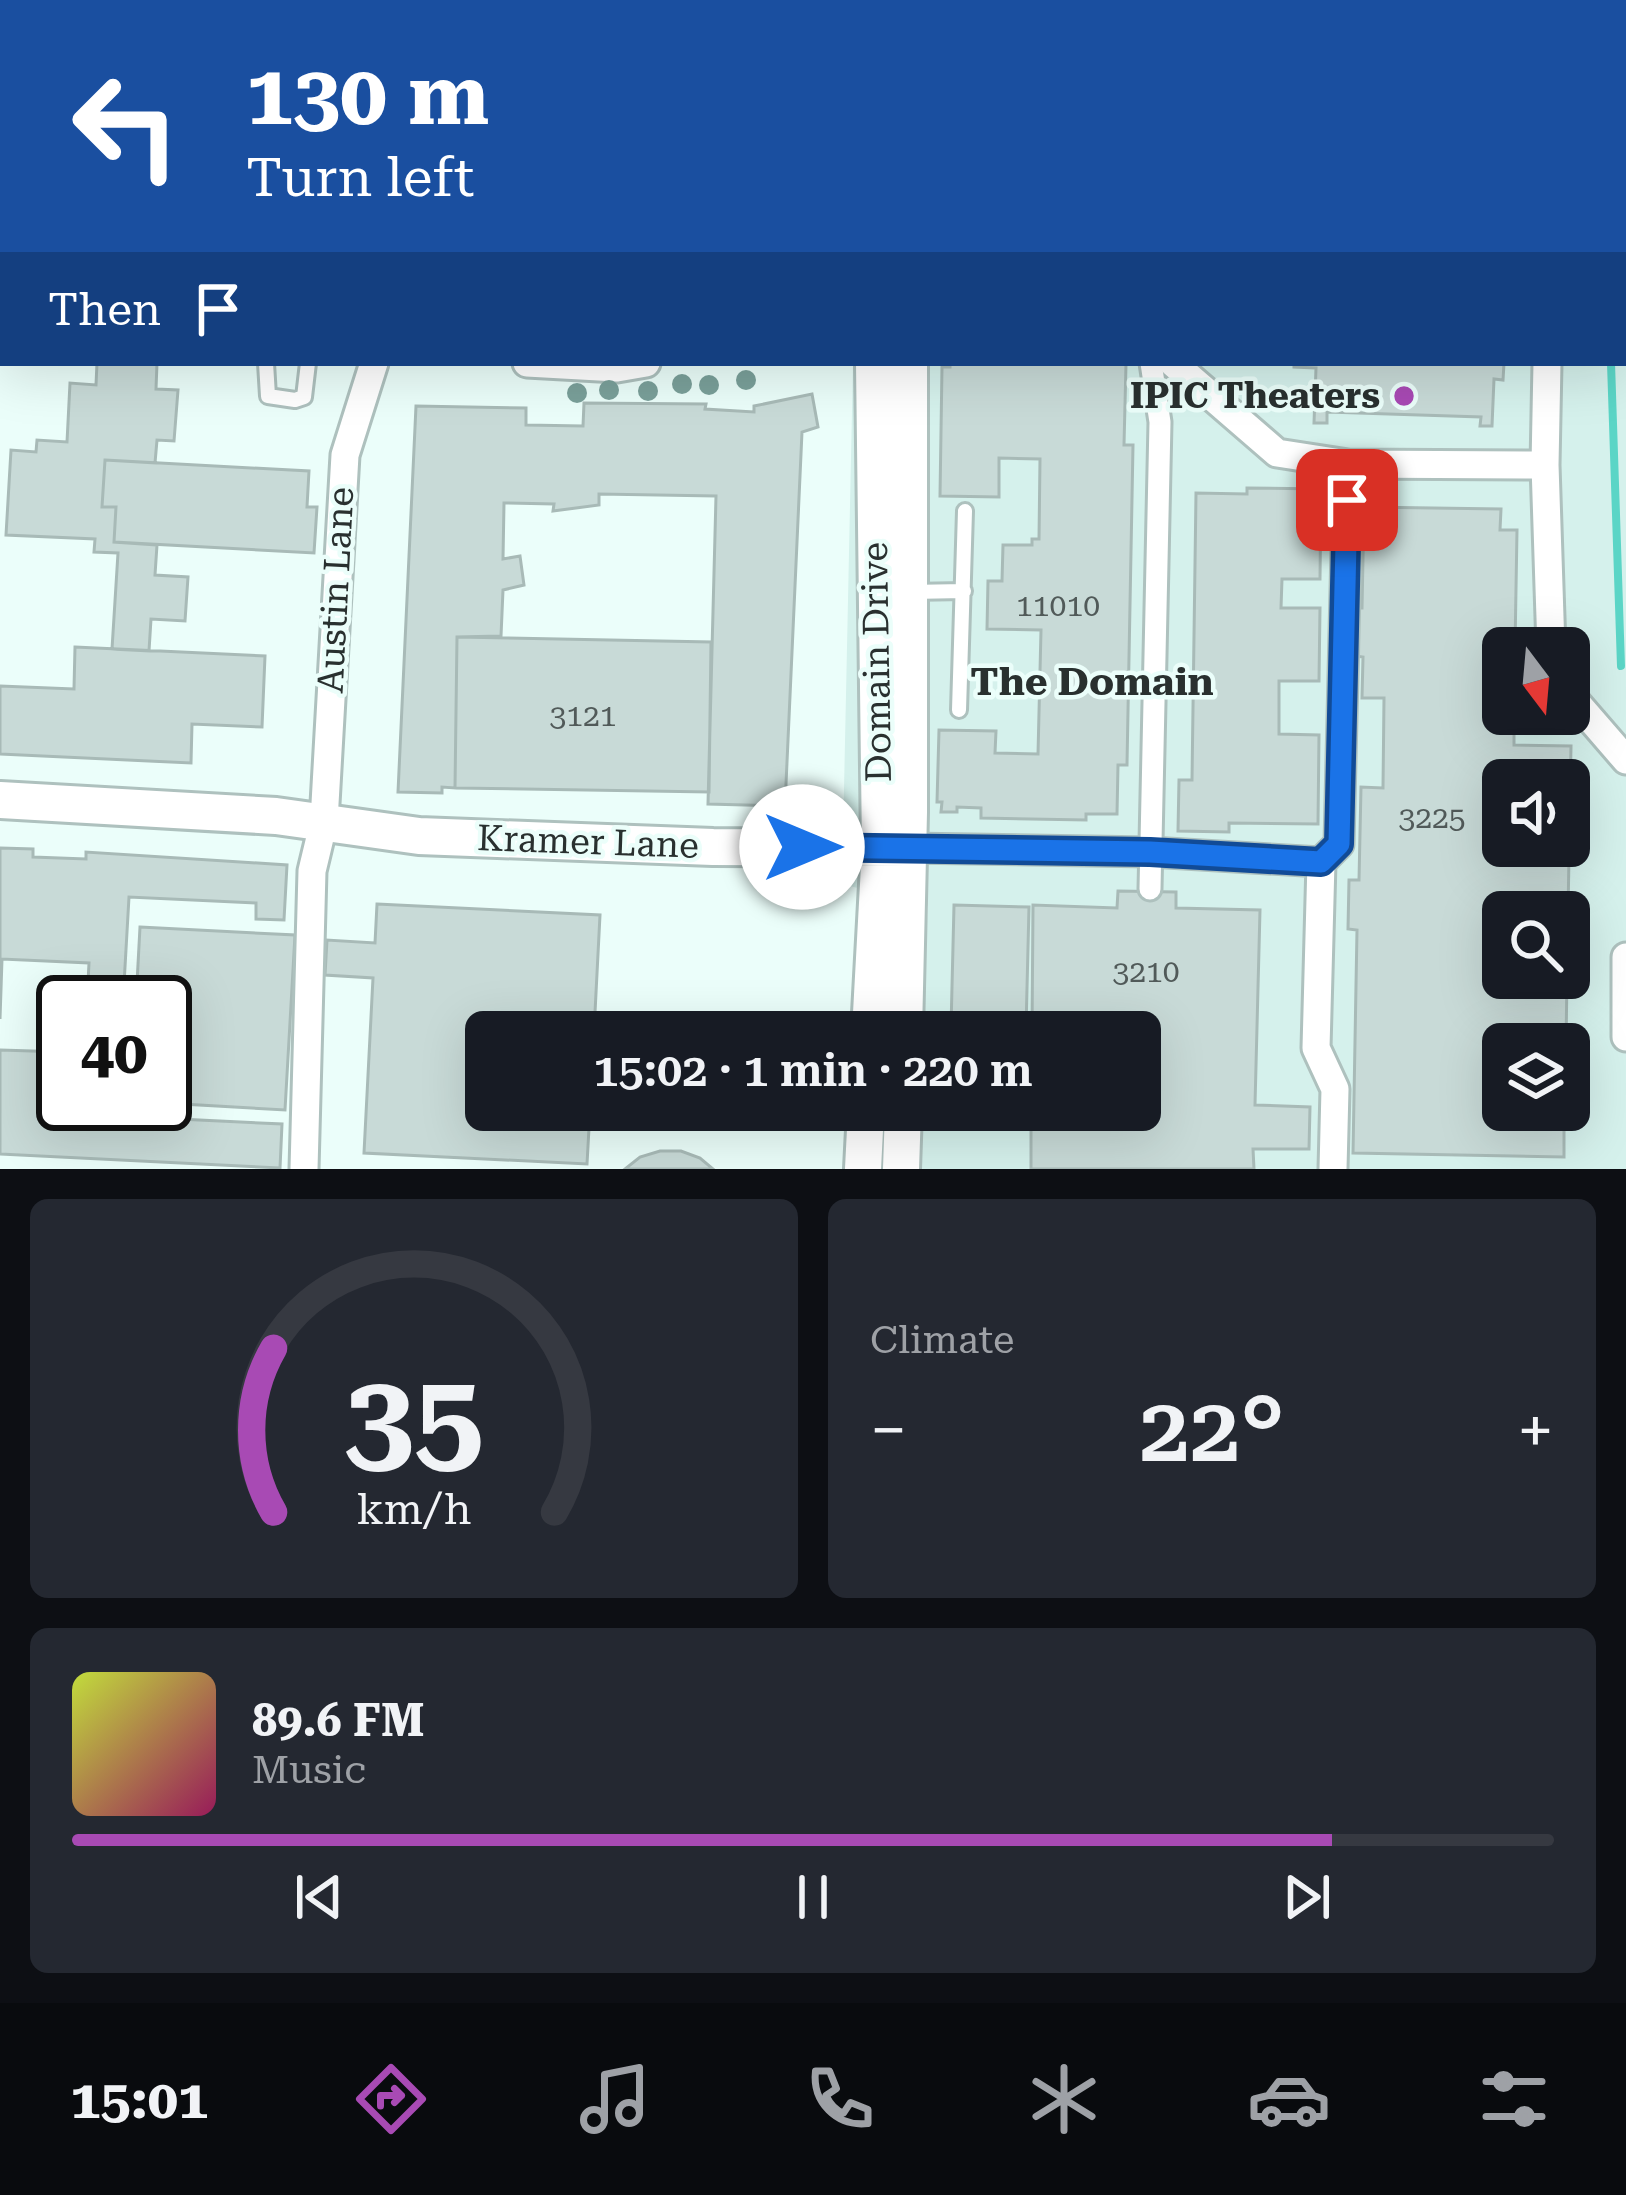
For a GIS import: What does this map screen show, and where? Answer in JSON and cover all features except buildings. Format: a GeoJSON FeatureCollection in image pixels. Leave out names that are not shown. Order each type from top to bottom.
{"type":"FeatureCollection","features":[{"type":"Feature","properties":{"kind":"street","name":"Austin Lane"},"geometry":{"type":"LineString","coordinates":[[304,1169],[312,871],[324,821],[345,455],[373,366]]}},
{"type":"Feature","properties":{"kind":"street"},"geometry":{"type":"LineString","coordinates":[[581,366],[629,366]]}},
{"type":"Feature","properties":{"kind":"street","name":"Domain Drive"},"geometry":{"type":"LineString","coordinates":[[874,366],[903,1011]]}},
{"type":"Feature","properties":{"kind":"street","name":"Domain Drive"},"geometry":{"type":"LineString","coordinates":[[873,1011],[895,848],[910,592],[909,366]]}},
{"type":"Feature","properties":{"kind":"street"},"geometry":{"type":"LineString","coordinates":[[1150,889],[1160,422],[1151,366]]}},
{"type":"Feature","properties":{"kind":"street"},"geometry":{"type":"LineString","coordinates":[[1176,366],[1277,453],[1348,464],[1545,465]]}},
{"type":"Feature","properties":{"kind":"street"},"geometry":{"type":"LineString","coordinates":[[1547,366],[1550,627]]}},
{"type":"Feature","properties":{"kind":"street"},"geometry":{"type":"LineString","coordinates":[[1333,1169],[1335,1089],[1316,1048],[1321,862],[1339,844],[1348,464]]}},
{"type":"Feature","properties":{"kind":"street"},"geometry":{"type":"LineString","coordinates":[[1590,718],[1626,760]]}},
{"type":"Feature","properties":{"kind":"street","name":"Kramer Lane"},"geometry":{"type":"LineString","coordinates":[[0,800],[324,821],[418,836],[713,847],[1150,852],[1321,862]]}},
{"type":"Feature","properties":{"kind":"street"},"geometry":{"type":"LineString","coordinates":[[1626,957],[1626,1037]]}},
{"type":"Feature","properties":{"kind":"street"},"geometry":{"type":"LineString","coordinates":[[863,1169],[865,1131]]}},
{"type":"Feature","properties":{"kind":"street"},"geometry":{"type":"LineString","coordinates":[[901,1169],[902,1131]]}},
{"type":"Feature","properties":{"kind":"lane"},"geometry":{"type":"LineString","coordinates":[[266,366],[268,396],[295,400],[304,397],[308,366]]}},
{"type":"Feature","properties":{"kind":"lane"},"geometry":{"type":"LineString","coordinates":[[959,710],[965,511]]}},
{"type":"Feature","properties":{"kind":"lane"},"geometry":{"type":"LineString","coordinates":[[910,592],[964,591]]}},
{"type":"Feature","properties":{"kind":"shaded area","name":"The Domain"},"geometry":{"type":"Polygon","coordinates":[[[853,366],[1626,366],[1626,1169],[913,1169],[915,1131],[1161,1131],[1161,1011],[921,1011],[928,906],[842,884],[853,366]]]}},
{"type":"Feature","properties":{"kind":"waterway"},"geometry":{"type":"LineString","coordinates":[[1611,366],[1621,666]]}},
{"type":"Feature","properties":{"kind":"place","name":"IPIC Theaters"},"geometry":{"type":"Point","coordinates":[1404,396]}},
{"type":"Feature","properties":{"kind":"district","name":"The Domain"},"geometry":{"type":"Point","coordinates":[1092,682]}},
{"type":"Feature","properties":{"kind":"route"},"geometry":{"type":"LineString","coordinates":[[802,847],[1150,852],[1321,862],[1339,844],[1347,500]]}}]}
